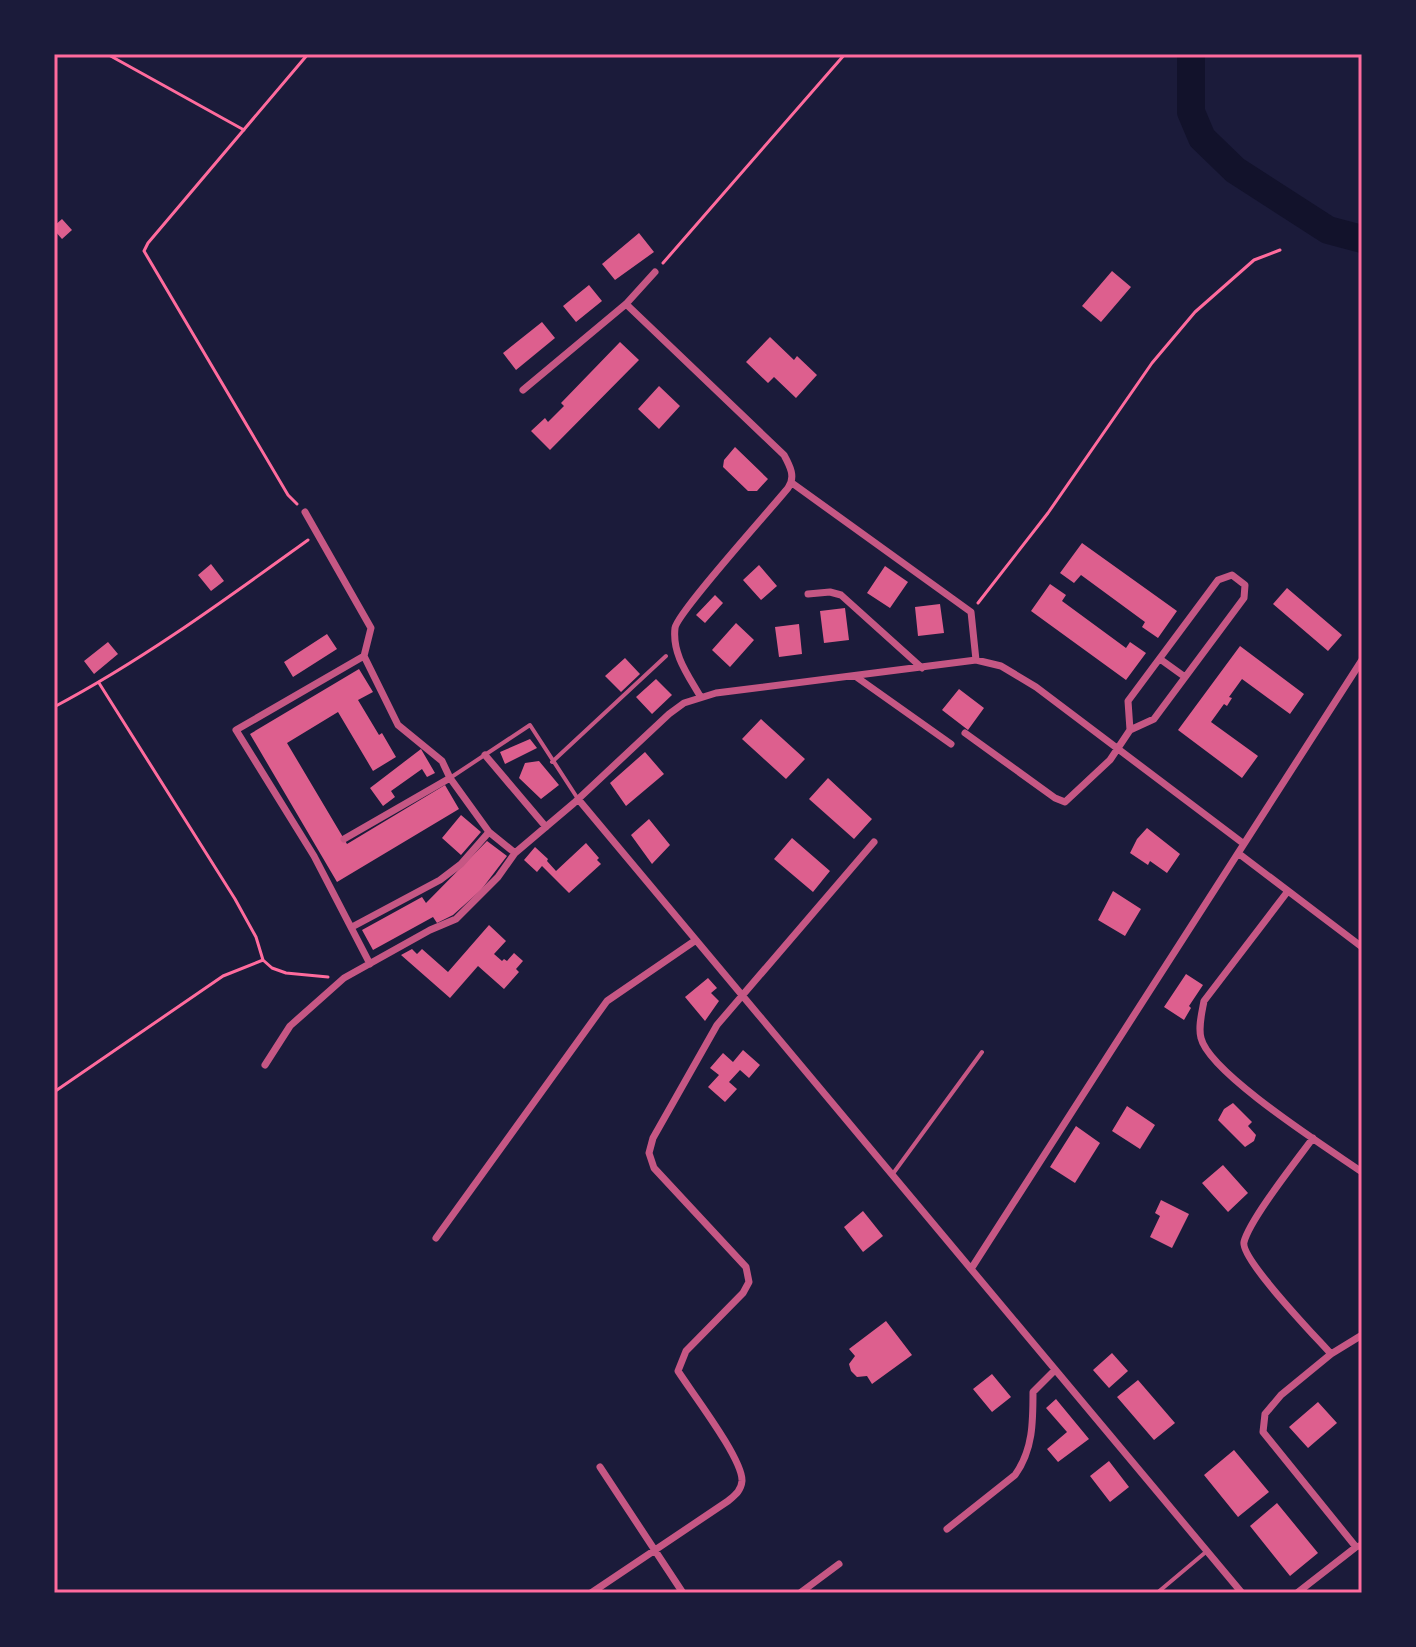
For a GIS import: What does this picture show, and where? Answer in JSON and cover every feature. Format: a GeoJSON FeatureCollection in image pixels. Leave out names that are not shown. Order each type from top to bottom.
{"type":"FeatureCollection","features":[{"type":"Feature","properties":{"kind":"street"},"geometry":{"type":"LineString","coordinates":[[523,390],[626,304],[655,272]]}},
{"type":"Feature","properties":{"kind":"street"},"geometry":{"type":"LineString","coordinates":[[626,304],[784,455],[791,469],[792,483],[690,602],[675,624],[674,643],[700,696]]}},
{"type":"Feature","properties":{"kind":"street"},"geometry":{"type":"LineString","coordinates":[[792,483],[971,612],[976,660]]}},
{"type":"Feature","properties":{"kind":"street"},"geometry":{"type":"LineString","coordinates":[[305,512],[371,628],[364,656],[398,725],[442,761],[450,778],[489,832],[515,853]]}},
{"type":"Feature","properties":{"kind":"street"},"geometry":{"type":"LineString","coordinates":[[965,733],[1065,802],[1110,760],[1130,730],[1154,719],[1244,598],[1245,585],[1232,575],[1218,580],[1128,701],[1130,730]]}},
{"type":"Feature","properties":{"kind":"street"},"geometry":{"type":"LineString","coordinates":[[808,594],[830,592],[841,595],[922,668]]}},
{"type":"Feature","properties":{"kind":"street"},"geometry":{"type":"LineString","coordinates":[[364,656],[236,730],[317,855],[370,964]]}},
{"type":"Feature","properties":{"kind":"street"},"geometry":{"type":"LineString","coordinates":[[1160,659],[1185,677]]}},
{"type":"Feature","properties":{"kind":"street"},"geometry":{"type":"LineString","coordinates":[[265,1065],[290,1026],[344,978],[456,919],[498,877],[515,853],[669,714],[700,696],[976,660],[1001,666],[1019,675],[1244,844]]}},
{"type":"Feature","properties":{"kind":"street"},"geometry":{"type":"LineString","coordinates":[[971,1269],[1362,660]]}},
{"type":"Feature","properties":{"kind":"street"},"geometry":{"type":"LineString","coordinates":[[855,676],[951,744]]}},
{"type":"Feature","properties":{"kind":"street"},"geometry":{"type":"LineString","coordinates":[[485,755],[546,827]]}},
{"type":"Feature","properties":{"kind":"street"},"geometry":{"type":"LineString","coordinates":[[344,839],[450,778]]}},
{"type":"Feature","properties":{"kind":"street"},"geometry":{"type":"LineString","coordinates":[[578,799],[1242,1593]]}},
{"type":"Feature","properties":{"kind":"street"},"geometry":{"type":"LineString","coordinates":[[352,927],[440,880],[461,864],[489,832]]}},
{"type":"Feature","properties":{"kind":"street"},"geometry":{"type":"LineString","coordinates":[[591,1593],[739,1491],[742,1478],[737,1460],[678,1371],[686,1351],[743,1293],[749,1282],[746,1267],[654,1168],[649,1153],[653,1138],[717,1025],[874,842]]}},
{"type":"Feature","properties":{"kind":"street"},"geometry":{"type":"LineString","coordinates":[[1238,853],[1362,947]]}},
{"type":"Feature","properties":{"kind":"street"},"geometry":{"type":"LineString","coordinates":[[1288,891],[1204,1001],[1200,1017],[1201,1038],[1209,1054],[1229,1076],[1362,1172]]}},
{"type":"Feature","properties":{"kind":"street"},"geometry":{"type":"LineString","coordinates":[[436,1238],[607,1001],[696,940]]}},
{"type":"Feature","properties":{"kind":"street"},"geometry":{"type":"LineString","coordinates":[[1313,1138],[1252,1225],[1243,1244],[1245,1253],[1269,1284],[1331,1354]]}},
{"type":"Feature","properties":{"kind":"street"},"geometry":{"type":"LineString","coordinates":[[1297,1593],[1359,1546],[1263,1432],[1265,1414],[1281,1395],[1331,1354],[1362,1335]]}},
{"type":"Feature","properties":{"kind":"street"},"geometry":{"type":"LineString","coordinates":[[947,1529],[1015,1475],[1023,1464],[1031,1443],[1033,1392],[1055,1370]]}},
{"type":"Feature","properties":{"kind":"street"},"geometry":{"type":"LineString","coordinates":[[600,1467],[683,1593]]}},
{"type":"Feature","properties":{"kind":"street"},"geometry":{"type":"LineString","coordinates":[[800,1593],[839,1564]]}},
{"type":"Feature","properties":{"kind":"lane"},"geometry":{"type":"LineString","coordinates":[[552,762],[666,656]]}},
{"type":"Feature","properties":{"kind":"lane"},"geometry":{"type":"LineString","coordinates":[[450,778],[530,725],[578,799]]}},
{"type":"Feature","properties":{"kind":"lane"},"geometry":{"type":"LineString","coordinates":[[892,1175],[982,1052]]}},
{"type":"Feature","properties":{"kind":"lane"},"geometry":{"type":"LineString","coordinates":[[1157,1593],[1207,1551]]}},
{"type":"Feature","properties":{"kind":"path"},"geometry":{"type":"LineString","coordinates":[[107,54],[245,130]]}},
{"type":"Feature","properties":{"kind":"path"},"geometry":{"type":"LineString","coordinates":[[305,512],[288,495],[144,251],[308,54]]}},
{"type":"Feature","properties":{"kind":"path"},"geometry":{"type":"LineString","coordinates":[[655,272],[845,54]]}},
{"type":"Feature","properties":{"kind":"path"},"geometry":{"type":"LineString","coordinates":[[971,612],[1048,513],[1152,363],[1195,312],[1254,260],[1280,250]]}},
{"type":"Feature","properties":{"kind":"path"},"geometry":{"type":"LineString","coordinates":[[54,707],[99,683],[245,585],[316,533]]}},
{"type":"Feature","properties":{"kind":"path"},"geometry":{"type":"LineString","coordinates":[[99,683],[235,899],[256,937],[263,960],[272,968],[286,973],[344,978]]}},
{"type":"Feature","properties":{"kind":"path"},"geometry":{"type":"LineString","coordinates":[[54,1092],[223,976],[263,960]]}},
{"type":"Feature","properties":{"kind":"building"},"geometry":{"type":"Polygon","coordinates":[[[62,219],[72,230],[62,239],[54,226],[62,219]]]}},
{"type":"Feature","properties":{"kind":"building"},"geometry":{"type":"Polygon","coordinates":[[[639,233],[654,252],[615,280],[602,264],[639,233]]]}},
{"type":"Feature","properties":{"kind":"building"},"geometry":{"type":"Polygon","coordinates":[[[1112,271],[1131,287],[1101,322],[1082,306],[1112,271]]]}},
{"type":"Feature","properties":{"kind":"building"},"geometry":{"type":"Polygon","coordinates":[[[589,285],[602,301],[576,322],[563,306],[589,285]]]}},
{"type":"Feature","properties":{"kind":"building"},"geometry":{"type":"Polygon","coordinates":[[[542,322],[555,338],[516,370],[503,353],[542,322]]]}},
{"type":"Feature","properties":{"kind":"building"},"geometry":{"type":"Polygon","coordinates":[[[770,337],[794,360],[797,356],[817,375],[796,398],[774,377],[768,383],[746,362],[770,337]]]}},
{"type":"Feature","properties":{"kind":"building"},"geometry":{"type":"Polygon","coordinates":[[[620,342],[639,360],[550,450],[531,431],[545,418],[548,422],[564,406],[561,403],[620,342]]]}},
{"type":"Feature","properties":{"kind":"building"},"geometry":{"type":"Polygon","coordinates":[[[659,386],[680,406],[659,429],[638,409],[659,386]]]}},
{"type":"Feature","properties":{"kind":"building"},"geometry":{"type":"Polygon","coordinates":[[[735,447],[768,479],[757,491],[748,491],[723,467],[724,460],[735,447]]]}},
{"type":"Feature","properties":{"kind":"building"},"geometry":{"type":"Polygon","coordinates":[[[1082,543],[1177,611],[1158,638],[1142,627],[1145,622],[1081,575],[1074,583],[1060,573],[1082,543]]]}},
{"type":"Feature","properties":{"kind":"building"},"geometry":{"type":"Polygon","coordinates":[[[211,564],[224,581],[211,591],[198,575],[211,564]]]}},
{"type":"Feature","properties":{"kind":"building"},"geometry":{"type":"Polygon","coordinates":[[[759,565],[777,586],[761,600],[743,580],[759,565]]]}},
{"type":"Feature","properties":{"kind":"building"},"geometry":{"type":"Polygon","coordinates":[[[885,566],[908,582],[890,608],[867,593],[885,566]]]}},
{"type":"Feature","properties":{"kind":"building"},"geometry":{"type":"Polygon","coordinates":[[[1050,584],[1066,595],[1062,601],[1126,648],[1130,642],[1146,653],[1126,680],[1031,611],[1050,584]]]}},
{"type":"Feature","properties":{"kind":"building"},"geometry":{"type":"Polygon","coordinates":[[[1287,588],[1342,635],[1328,651],[1273,604],[1287,588]]]}},
{"type":"Feature","properties":{"kind":"building"},"geometry":{"type":"Polygon","coordinates":[[[715,595],[723,603],[705,623],[696,615],[715,595]]]}},
{"type":"Feature","properties":{"kind":"building"},"geometry":{"type":"Polygon","coordinates":[[[940,604],[944,633],[918,636],[915,607],[940,604]]]}},
{"type":"Feature","properties":{"kind":"building"},"geometry":{"type":"Polygon","coordinates":[[[845,608],[849,640],[824,643],[820,611],[845,608]]]}},
{"type":"Feature","properties":{"kind":"building"},"geometry":{"type":"Polygon","coordinates":[[[736,623],[754,640],[730,667],[712,650],[736,623]]]}},
{"type":"Feature","properties":{"kind":"building"},"geometry":{"type":"Polygon","coordinates":[[[799,624],[802,654],[779,657],[775,627],[799,624]]]}},
{"type":"Feature","properties":{"kind":"building"},"geometry":{"type":"Polygon","coordinates":[[[327,634],[337,649],[293,677],[284,662],[327,634]]]}},
{"type":"Feature","properties":{"kind":"building"},"geometry":{"type":"Polygon","coordinates":[[[108,642],[118,654],[94,674],[84,661],[108,642]]]}},
{"type":"Feature","properties":{"kind":"building"},"geometry":{"type":"Polygon","coordinates":[[[1240,646],[1304,694],[1290,714],[1242,679],[1229,697],[1232,698],[1227,706],[1224,704],[1211,722],[1258,756],[1242,778],[1178,730],[1240,646]]]}},
{"type":"Feature","properties":{"kind":"building"},"geometry":{"type":"Polygon","coordinates":[[[625,658],[640,674],[621,692],[605,676],[625,658]]]}},
{"type":"Feature","properties":{"kind":"building"},"geometry":{"type":"Polygon","coordinates":[[[359,669],[373,692],[358,700],[396,757],[373,771],[338,712],[287,743],[347,844],[445,785],[459,809],[337,882],[250,734],[359,669]]]}},
{"type":"Feature","properties":{"kind":"building"},"geometry":{"type":"Polygon","coordinates":[[[656,679],[672,695],[652,714],[636,697],[656,679]]]}},
{"type":"Feature","properties":{"kind":"building"},"geometry":{"type":"Polygon","coordinates":[[[959,689],[984,708],[968,730],[942,710],[959,689]]]}},
{"type":"Feature","properties":{"kind":"building"},"geometry":{"type":"Polygon","coordinates":[[[761,719],[805,759],[786,779],[742,739],[761,719]]]}},
{"type":"Feature","properties":{"kind":"building"},"geometry":{"type":"Polygon","coordinates":[[[530,739],[537,748],[505,764],[500,752],[530,739]]]}},
{"type":"Feature","properties":{"kind":"building"},"geometry":{"type":"Polygon","coordinates":[[[421,749],[435,773],[427,777],[422,769],[391,791],[395,797],[383,806],[370,788],[421,749]]]}},
{"type":"Feature","properties":{"kind":"building"},"geometry":{"type":"Polygon","coordinates":[[[645,752],[664,774],[626,806],[610,783],[645,752]]]}},
{"type":"Feature","properties":{"kind":"building"},"geometry":{"type":"Polygon","coordinates":[[[539,761],[559,785],[541,799],[519,778],[525,763],[539,761]]]}},
{"type":"Feature","properties":{"kind":"building"},"geometry":{"type":"Polygon","coordinates":[[[828,778],[872,819],[854,839],[809,799],[828,778]]]}},
{"type":"Feature","properties":{"kind":"building"},"geometry":{"type":"Polygon","coordinates":[[[461,815],[481,832],[461,855],[442,838],[461,815]]]}},
{"type":"Feature","properties":{"kind":"building"},"geometry":{"type":"Polygon","coordinates":[[[649,819],[670,845],[652,864],[631,835],[649,819]]]}},
{"type":"Feature","properties":{"kind":"building"},"geometry":{"type":"Polygon","coordinates":[[[1147,828],[1180,854],[1167,873],[1150,861],[1148,865],[1130,853],[1147,828]]]}},
{"type":"Feature","properties":{"kind":"building"},"geometry":{"type":"Polygon","coordinates":[[[792,838],[830,871],[813,892],[774,859],[792,838]]]}},
{"type":"Feature","properties":{"kind":"building"},"geometry":{"type":"Polygon","coordinates":[[[487,841],[507,856],[481,890],[453,915],[437,923],[433,917],[373,950],[362,930],[422,897],[426,903],[487,841]]]}},
{"type":"Feature","properties":{"kind":"building"},"geometry":{"type":"Polygon","coordinates":[[[586,843],[601,864],[569,893],[542,866],[537,872],[524,860],[535,847],[556,871],[586,843]]]}},
{"type":"Feature","properties":{"kind":"building"},"geometry":{"type":"Polygon","coordinates":[[[1113,891],[1141,909],[1125,936],[1098,920],[1113,891]]]}},
{"type":"Feature","properties":{"kind":"building"},"geometry":{"type":"Polygon","coordinates":[[[489,925],[506,941],[494,954],[507,961],[514,953],[523,961],[516,969],[519,972],[504,989],[478,966],[450,998],[401,955],[412,949],[417,954],[422,949],[448,972],[489,925]]]}},
{"type":"Feature","properties":{"kind":"building"},"geometry":{"type":"Polygon","coordinates":[[[1186,974],[1203,985],[1184,1020],[1164,1007],[1186,974]]]}},
{"type":"Feature","properties":{"kind":"building"},"geometry":{"type":"Polygon","coordinates":[[[708,978],[717,988],[711,993],[719,1001],[705,1021],[685,997],[708,978]]]}},
{"type":"Feature","properties":{"kind":"building"},"geometry":{"type":"Polygon","coordinates":[[[743,1050],[760,1065],[749,1078],[740,1070],[729,1082],[737,1089],[725,1102],[708,1087],[719,1075],[710,1068],[723,1053],[733,1062],[743,1050]]]}},
{"type":"Feature","properties":{"kind":"building"},"geometry":{"type":"Polygon","coordinates":[[[1233,1103],[1252,1122],[1248,1126],[1256,1135],[1254,1141],[1245,1147],[1218,1120],[1224,1109],[1233,1103]]]}},
{"type":"Feature","properties":{"kind":"building"},"geometry":{"type":"Polygon","coordinates":[[[1127,1106],[1155,1125],[1140,1149],[1112,1131],[1127,1106]]]}},
{"type":"Feature","properties":{"kind":"building"},"geometry":{"type":"Polygon","coordinates":[[[1076,1126],[1100,1143],[1075,1183],[1050,1167],[1076,1126]]]}},
{"type":"Feature","properties":{"kind":"building"},"geometry":{"type":"Polygon","coordinates":[[[1223,1165],[1248,1193],[1228,1212],[1202,1183],[1223,1165]]]}},
{"type":"Feature","properties":{"kind":"building"},"geometry":{"type":"Polygon","coordinates":[[[1161,1200],[1189,1214],[1172,1248],[1150,1237],[1160,1216],[1155,1213],[1161,1200]]]}},
{"type":"Feature","properties":{"kind":"building"},"geometry":{"type":"Polygon","coordinates":[[[863,1211],[883,1236],[863,1252],[844,1227],[863,1211]]]}},
{"type":"Feature","properties":{"kind":"building"},"geometry":{"type":"Polygon","coordinates":[[[886,1321],[912,1355],[872,1384],[867,1376],[857,1377],[851,1371],[849,1364],[855,1356],[849,1349],[886,1321]]]}},
{"type":"Feature","properties":{"kind":"building"},"geometry":{"type":"Polygon","coordinates":[[[1112,1353],[1128,1371],[1109,1388],[1093,1370],[1112,1353]]]}},
{"type":"Feature","properties":{"kind":"building"},"geometry":{"type":"Polygon","coordinates":[[[992,1374],[1011,1397],[992,1412],[973,1389],[992,1374]]]}},
{"type":"Feature","properties":{"kind":"building"},"geometry":{"type":"Polygon","coordinates":[[[1138,1380],[1175,1423],[1154,1440],[1117,1397],[1138,1380]]]}},
{"type":"Feature","properties":{"kind":"building"},"geometry":{"type":"Polygon","coordinates":[[[1056,1399],[1089,1439],[1058,1462],[1047,1449],[1067,1432],[1046,1408],[1056,1399]]]}},
{"type":"Feature","properties":{"kind":"building"},"geometry":{"type":"Polygon","coordinates":[[[1318,1402],[1337,1423],[1308,1448],[1289,1427],[1318,1402]]]}},
{"type":"Feature","properties":{"kind":"building"},"geometry":{"type":"Polygon","coordinates":[[[1234,1450],[1269,1492],[1238,1517],[1204,1475],[1234,1450]]]}},
{"type":"Feature","properties":{"kind":"building"},"geometry":{"type":"Polygon","coordinates":[[[1109,1461],[1129,1487],[1110,1502],[1090,1476],[1109,1461]]]}},
{"type":"Feature","properties":{"kind":"building"},"geometry":{"type":"Polygon","coordinates":[[[1277,1503],[1318,1553],[1290,1576],[1250,1526],[1277,1503]]]}},
{"type":"Feature","properties":{"kind":"waterway"},"geometry":{"type":"LineString","coordinates":[[1191,54],[1191,112],[1202,138],[1235,170],[1328,230],[1362,239]]}}]}
